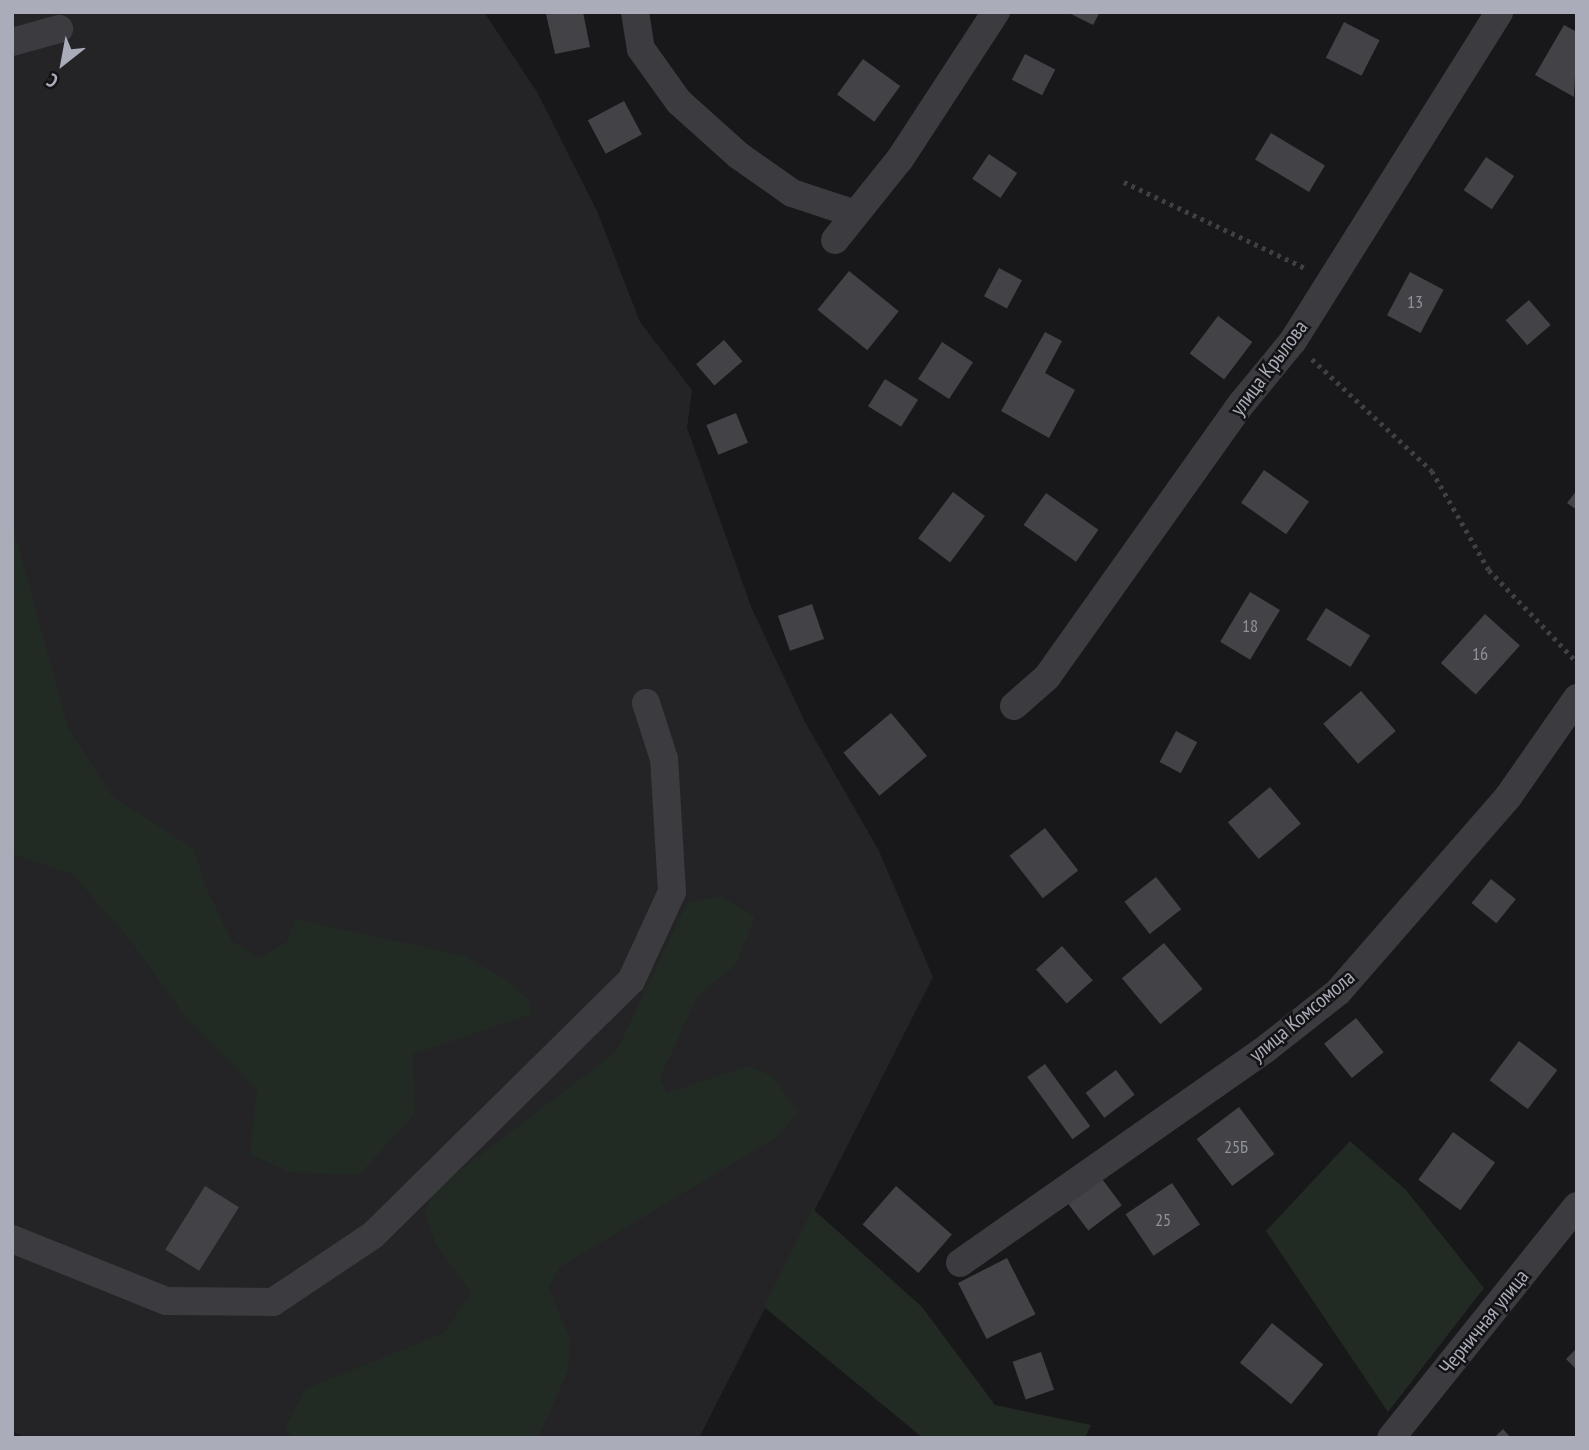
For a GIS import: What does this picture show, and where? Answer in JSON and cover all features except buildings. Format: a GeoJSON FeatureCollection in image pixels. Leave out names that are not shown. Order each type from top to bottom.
{"type":"FeatureCollection","features":[{"type":"Feature","properties":{"kind":"street"},"geometry":{"type":"LineString","coordinates":[[635,12],[641,49],[679,102],[738,155],[792,193],[855,214]]}},
{"type":"Feature","properties":{"kind":"street"},"geometry":{"type":"LineString","coordinates":[[835,240],[900,159],[996,12]]}},
{"type":"Feature","properties":{"kind":"street","name":"улица Крылова"},"geometry":{"type":"LineString","coordinates":[[1014,706],[1047,677],[1242,403],[1293,341],[1499,12]]}},
{"type":"Feature","properties":{"kind":"street"},"geometry":{"type":"LineString","coordinates":[[12,43],[59,29]]}},
{"type":"Feature","properties":{"kind":"street","name":"улица Комсомола"},"geometry":{"type":"LineString","coordinates":[[960,1263],[1263,1052],[1338,992],[1508,797],[1577,698]]}},
{"type":"Feature","properties":{"kind":"street"},"geometry":{"type":"LineString","coordinates":[[12,1239],[166,1301],[273,1302],[373,1235],[631,981],[672,892],[664,759],[646,703]]}},
{"type":"Feature","properties":{"kind":"street","name":"Черничная улица"},"geometry":{"type":"LineString","coordinates":[[1391,1438],[1577,1206]]}},
{"type":"Feature","properties":{"kind":"path"},"geometry":{"type":"LineString","coordinates":[[1124,182],[1330,280]]}},
{"type":"Feature","properties":{"kind":"path"},"geometry":{"type":"LineString","coordinates":[[1293,341],[1432,471],[1489,570],[1577,662]]}},
{"type":"Feature","properties":{"kind":"shaded area"},"geometry":{"type":"Polygon","coordinates":[[[12,12],[484,12],[537,92],[597,211],[640,322],[692,390],[687,428],[752,609],[805,722],[879,851],[933,977],[699,1438],[26,1438],[12,1431],[12,12]]]}},
{"type":"Feature","properties":{"kind":"shaded area"},"geometry":{"type":"Polygon","coordinates":[[[12,523],[68,727],[112,796],[194,849],[206,888],[232,941],[259,958],[287,942],[295,919],[465,956],[503,978],[529,999],[532,1014],[413,1054],[415,1114],[359,1175],[289,1172],[250,1154],[257,1090],[185,1016],[127,936],[72,874],[12,854],[12,523]]]}},
{"type":"Feature","properties":{"kind":"shaded area"},"geometry":{"type":"Polygon","coordinates":[[[721,896],[755,917],[735,966],[698,995],[660,1078],[667,1093],[748,1066],[772,1076],[798,1112],[777,1137],[560,1267],[549,1288],[570,1339],[568,1371],[538,1438],[292,1438],[286,1426],[305,1389],[444,1333],[471,1293],[436,1244],[425,1213],[433,1191],[616,1052],[687,903],[721,896]]]}},
{"type":"Feature","properties":{"kind":"shaded area"},"geometry":{"type":"Polygon","coordinates":[[[1350,1141],[1406,1190],[1484,1288],[1388,1412],[1266,1231],[1350,1141]]]}},
{"type":"Feature","properties":{"kind":"shaded area"},"geometry":{"type":"Polygon","coordinates":[[[813,1209],[922,1307],[995,1405],[1091,1425],[1085,1438],[923,1438],[764,1307],[813,1209]]]}}]}
